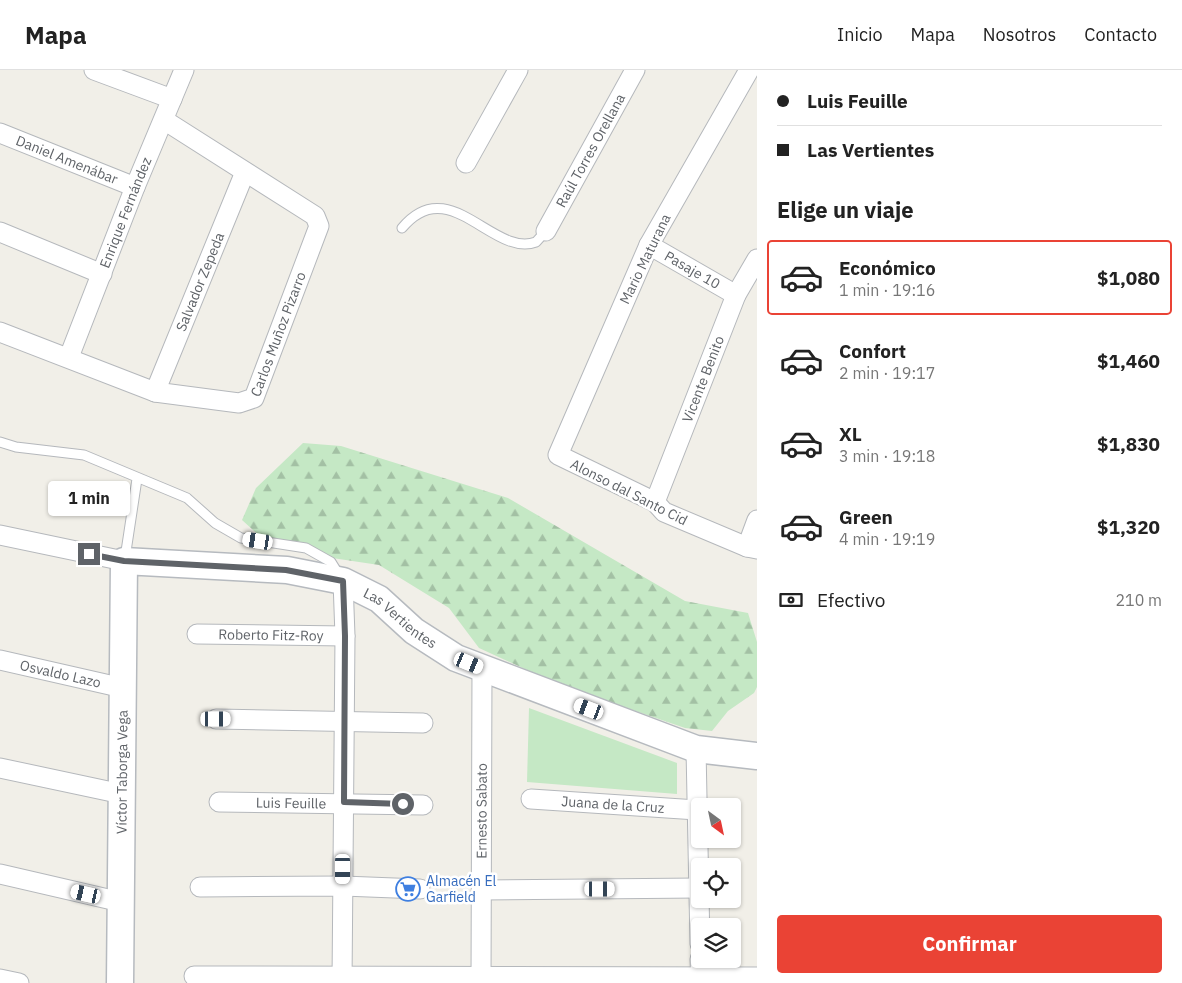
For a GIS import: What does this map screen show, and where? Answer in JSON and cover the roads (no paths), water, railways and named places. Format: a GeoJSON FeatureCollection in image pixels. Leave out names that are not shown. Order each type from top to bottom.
{"type":"FeatureCollection","features":[{"type":"Feature","properties":{"kind":"street"},"geometry":{"type":"LineString","coordinates":[[94,70],[172,99]]}},
{"type":"Feature","properties":{"kind":"street","name":"Enrique Fernández"},"geometry":{"type":"LineString","coordinates":[[69,358],[184,70]]}},
{"type":"Feature","properties":{"kind":"street"},"geometry":{"type":"LineString","coordinates":[[466,163],[518,70]]}},
{"type":"Feature","properties":{"kind":"street","name":"Raúl Torres Orellana"},"geometry":{"type":"LineString","coordinates":[[546,231],[635,70]]}},
{"type":"Feature","properties":{"kind":"street","name":"Mario Maturana"},"geometry":{"type":"LineString","coordinates":[[558,455],[649,245],[748,70]]}},
{"type":"Feature","properties":{"kind":"street","name":"Carlos Muñoz Pizarro"},"geometry":{"type":"LineString","coordinates":[[0,332],[155,392],[239,403],[254,398],[319,226],[315,216],[164,120]]}},
{"type":"Feature","properties":{"kind":"street","name":"Daniel Amenábar"},"geometry":{"type":"LineString","coordinates":[[0,132],[136,187]]}},
{"type":"Feature","properties":{"kind":"street","name":"Salvador Zepeda"},"geometry":{"type":"LineString","coordinates":[[155,392],[245,172]]}},
{"type":"Feature","properties":{"kind":"street"},"geometry":{"type":"LineString","coordinates":[[0,232],[102,274]]}},
{"type":"Feature","properties":{"kind":"street","name":"Pasaje 10"},"geometry":{"type":"LineString","coordinates":[[649,245],[736,295]]}},
{"type":"Feature","properties":{"kind":"street","name":"Vicente Benito"},"geometry":{"type":"LineString","coordinates":[[655,502],[736,295],[757,259]]}},
{"type":"Feature","properties":{"kind":"street","name":"Alonso dal Santo Cid"},"geometry":{"type":"LineString","coordinates":[[558,455],[655,502],[664,512],[752,548]]}},
{"type":"Feature","properties":{"kind":"street"},"geometry":{"type":"LineString","coordinates":[[752,548],[757,520]]}},
{"type":"Feature","properties":{"kind":"street","name":"Las Vertientes"},"geometry":{"type":"LineString","coordinates":[[0,536],[124,561],[286,570],[343,581],[379,599],[414,631],[456,658],[696,749],[757,756]]}},
{"type":"Feature","properties":{"kind":"street","name":"Víctor Taborga Vega"},"geometry":{"type":"LineString","coordinates":[[120,983],[124,561]]}},
{"type":"Feature","properties":{"kind":"street"},"geometry":{"type":"LineString","coordinates":[[342,979],[345,636],[343,581]]}},
{"type":"Feature","properties":{"kind":"street","name":"Roberto Fitz-Roy"},"geometry":{"type":"LineString","coordinates":[[197,634],[345,636]]}},
{"type":"Feature","properties":{"kind":"street","name":"Osvaldo Lazo"},"geometry":{"type":"LineString","coordinates":[[0,660],[123,688]]}},
{"type":"Feature","properties":{"kind":"street","name":"Ernesto Sabato"},"geometry":{"type":"LineString","coordinates":[[482,668],[482,979]]}},
{"type":"Feature","properties":{"kind":"street"},"geometry":{"type":"LineString","coordinates":[[216,719],[423,723]]}},
{"type":"Feature","properties":{"kind":"street"},"geometry":{"type":"LineString","coordinates":[[696,749],[697,798]]}},
{"type":"Feature","properties":{"kind":"street"},"geometry":{"type":"LineString","coordinates":[[0,768],[122,794]]}},
{"type":"Feature","properties":{"kind":"street","name":"Juana de la Cruz"},"geometry":{"type":"LineString","coordinates":[[531,799],[691,810]]}},
{"type":"Feature","properties":{"kind":"street","name":"Luis Feuille"},"geometry":{"type":"LineString","coordinates":[[219,802],[344,802],[423,805]]}},
{"type":"Feature","properties":{"kind":"street"},"geometry":{"type":"LineString","coordinates":[[0,874],[121,902]]}},
{"type":"Feature","properties":{"kind":"street"},"geometry":{"type":"LineString","coordinates":[[200,888],[343,886],[420,889]]}},
{"type":"Feature","properties":{"kind":"street"},"geometry":{"type":"LineString","coordinates":[[482,890],[691,888]]}},
{"type":"Feature","properties":{"kind":"street"},"geometry":{"type":"LineString","coordinates":[[194,976],[482,979],[701,973],[757,977]]}},
{"type":"Feature","properties":{"kind":"street"},"geometry":{"type":"LineString","coordinates":[[0,979],[19,983]]}},
{"type":"Feature","properties":{"kind":"lane"},"geometry":{"type":"LineString","coordinates":[[402,228],[421,212],[436,208],[451,210],[516,244],[536,242],[546,231]]}},
{"type":"Feature","properties":{"kind":"lane"},"geometry":{"type":"LineString","coordinates":[[0,442],[16,447],[84,455],[136,479],[187,498],[215,523],[241,538],[306,548],[331,562],[343,581]]}},
{"type":"Feature","properties":{"kind":"lane"},"geometry":{"type":"LineString","coordinates":[[124,561],[136,479]]}},
{"type":"Feature","properties":{"kind":"place","name":"Almacén El Garfield"},"geometry":{"type":"Point","coordinates":[408,889]}}]}
